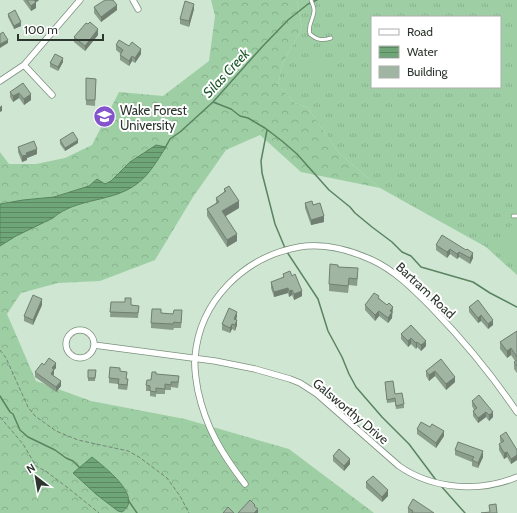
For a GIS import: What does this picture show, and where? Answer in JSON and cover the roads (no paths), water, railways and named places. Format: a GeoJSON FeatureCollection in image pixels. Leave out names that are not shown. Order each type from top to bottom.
{"type":"FeatureCollection","features":[{"type":"Feature","properties":{"kind":"street"},"geometry":{"type":"LineString","coordinates":[[0,81],[24,65],[80,0]]}},
{"type":"Feature","properties":{"kind":"street"},"geometry":{"type":"LineString","coordinates":[[133,0],[138,9]]}},
{"type":"Feature","properties":{"kind":"street"},"geometry":{"type":"LineString","coordinates":[[24,65],[52,95]]}},
{"type":"Feature","properties":{"kind":"street","name":"Bartram Road"},"geometry":{"type":"LineString","coordinates":[[245,484],[219,448],[209,426],[197,385],[195,358],[197,341],[210,306],[225,287],[242,272],[264,259],[288,250],[300,247],[331,247],[373,260],[384,267],[406,284],[450,328],[490,374],[517,412]]}},
{"type":"Feature","properties":{"kind":"street"},"geometry":{"type":"LineString","coordinates":[[80,330],[89,333],[93,338],[94,345],[93,349],[88,355],[80,358],[69,352],[66,344],[71,333],[80,330]]}},
{"type":"Feature","properties":{"kind":"street","name":"Galsworthy Drive"},"geometry":{"type":"LineString","coordinates":[[94,345],[195,358],[255,369],[276,374],[300,383],[333,407],[399,466],[421,478],[441,483],[472,487],[503,482],[517,477]]}},
{"type":"Feature","properties":{"kind":"lane"},"geometry":{"type":"LineString","coordinates":[[311,0],[314,12],[309,30],[310,34],[318,40],[331,38]]}},
{"type":"Feature","properties":{"kind":"water"},"geometry":{"type":"Polygon","coordinates":[[[156,145],[166,147],[154,166],[138,183],[118,194],[73,206],[0,246],[0,204],[54,197],[89,186],[97,179],[105,184],[111,181],[130,162],[156,145]]]}},
{"type":"Feature","properties":{"kind":"water"},"geometry":{"type":"Polygon","coordinates":[[[92,457],[105,467],[126,490],[129,498],[128,506],[122,512],[118,511],[97,495],[73,473],[92,457]]]}},
{"type":"Feature","properties":{"kind":"waterway","name":"Silas Creek"},"geometry":{"type":"LineString","coordinates":[[165,148],[170,139],[180,132],[213,102],[288,20],[308,4],[317,0]]}},
{"type":"Feature","properties":{"kind":"waterway"},"geometry":{"type":"LineString","coordinates":[[213,102],[231,109],[240,116],[248,118],[265,128],[282,141],[297,154],[329,190],[402,252],[411,256],[421,267],[473,282],[517,307]]}},
{"type":"Feature","properties":{"kind":"waterway"},"geometry":{"type":"LineString","coordinates":[[267,130],[261,161],[262,173],[275,224],[285,248]]}},
{"type":"Feature","properties":{"kind":"waterway"},"geometry":{"type":"LineString","coordinates":[[287,252],[318,299],[328,331],[356,387],[382,417],[409,444],[436,480]]}},
{"type":"Feature","properties":{"kind":"waterway"},"geometry":{"type":"LineString","coordinates":[[0,396],[10,412],[13,414],[20,430],[28,437],[55,450],[73,461],[80,468]]}},
{"type":"Feature","properties":{"kind":"waterway"},"geometry":{"type":"LineString","coordinates":[[441,486],[465,513]]}},
{"type":"Feature","properties":{"kind":"waterway"},"geometry":{"type":"LineString","coordinates":[[128,500],[137,513]]}},
{"type":"Feature","properties":{"kind":"place","name":"Wake Forest University"},"geometry":{"type":"Point","coordinates":[105,117]}}]}
